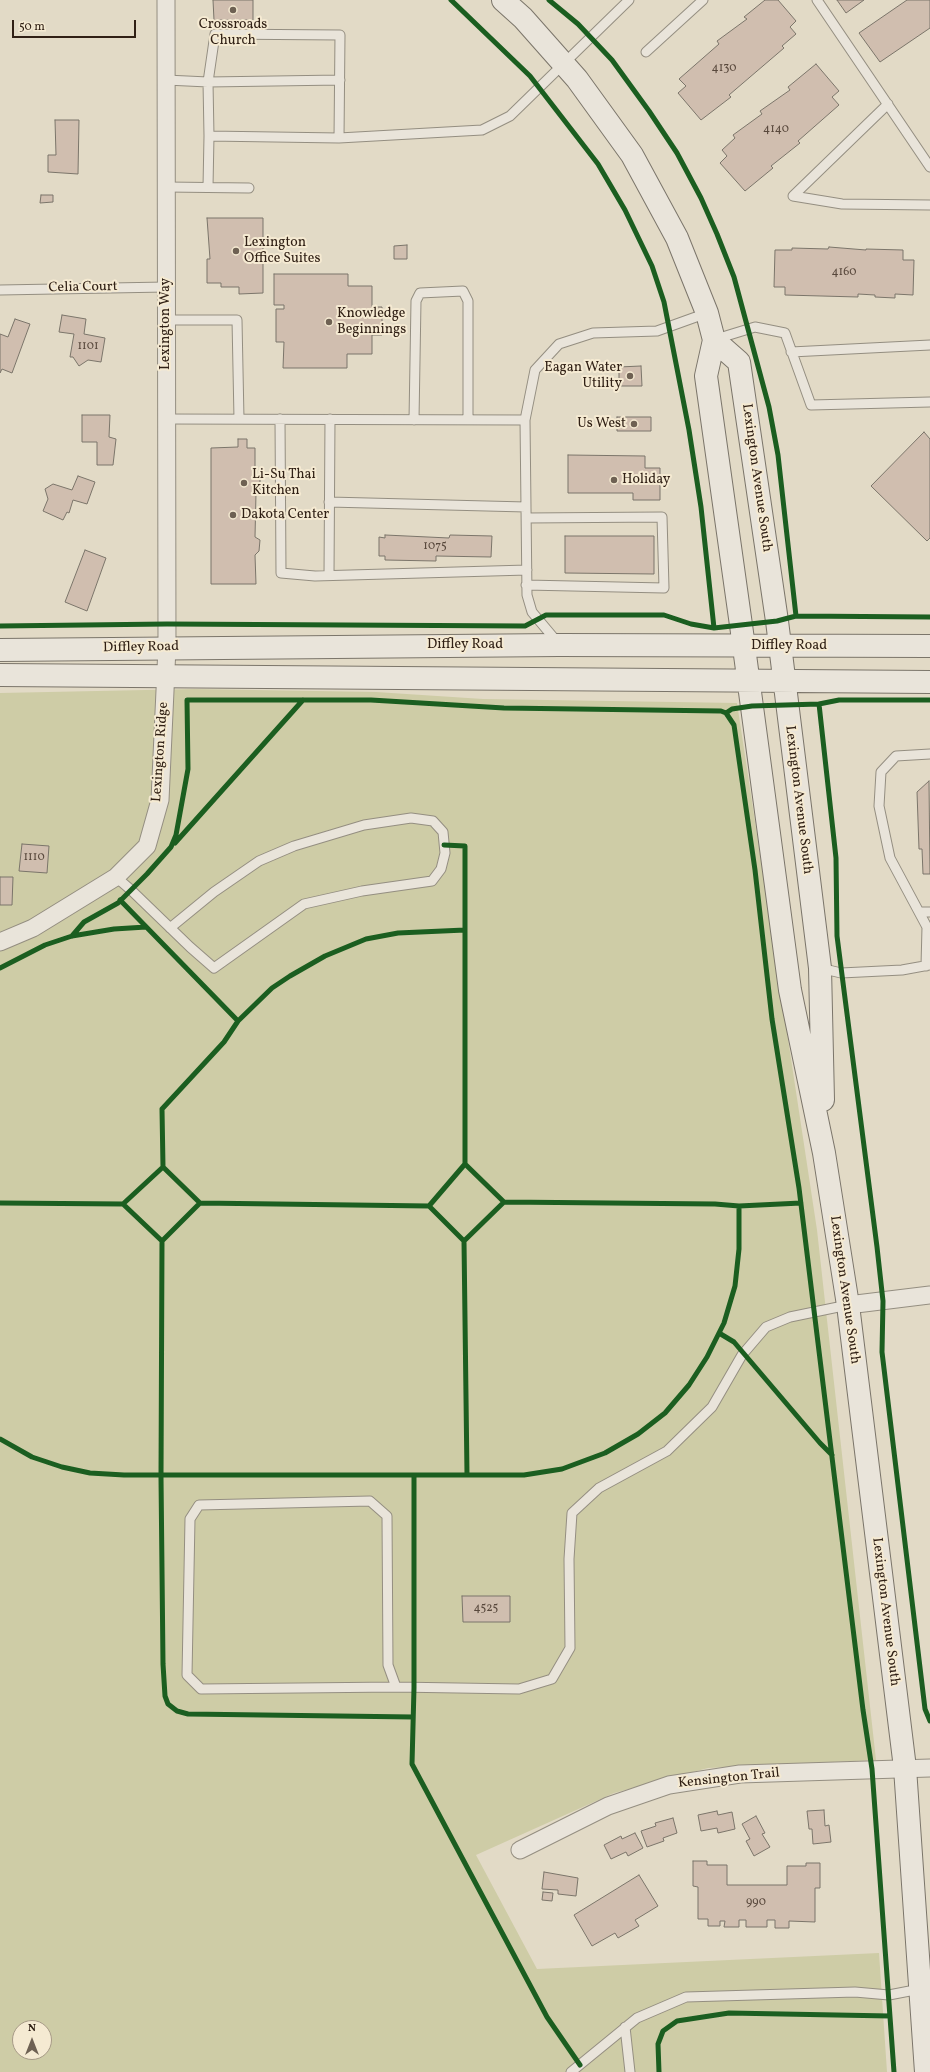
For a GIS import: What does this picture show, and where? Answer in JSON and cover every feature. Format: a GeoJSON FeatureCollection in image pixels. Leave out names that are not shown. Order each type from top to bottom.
{"type":"FeatureCollection","features":[{"type":"Feature","properties":{"kind":"street","name":"Lexington Way"},"geometry":{"type":"LineString","coordinates":[[166,0],[167,647]]}},
{"type":"Feature","properties":{"kind":"street","name":"Lexington Avenue South"},"geometry":{"type":"LineString","coordinates":[[503,0],[522,18],[577,79],[632,155],[677,238],[707,313],[714,340],[706,376],[790,990],[824,1153],[848,1305],[905,1768],[926,2072]]}},
{"type":"Feature","properties":{"kind":"street","name":"Lexington Avenue South"},"geometry":{"type":"LineString","coordinates":[[714,340],[740,362],[780,646],[820,968],[824,1153]]}},
{"type":"Feature","properties":{"kind":"street","name":"Diffley Road"},"geometry":{"type":"LineString","coordinates":[[0,650],[167,647],[559,645],[930,646]]}},
{"type":"Feature","properties":{"kind":"street","name":"Lexington Ridge"},"geometry":{"type":"LineString","coordinates":[[0,942],[33,928],[116,877],[147,846],[160,800],[167,647]]}},
{"type":"Feature","properties":{"kind":"street","name":"Diffley Road"},"geometry":{"type":"LineString","coordinates":[[0,675],[930,682]]}},
{"type":"Feature","properties":{"kind":"street"},"geometry":{"type":"LineString","coordinates":[[848,1305],[930,1295]]}},
{"type":"Feature","properties":{"kind":"street","name":"Kensington Trail"},"geometry":{"type":"LineString","coordinates":[[520,1850],[608,1806],[669,1785],[740,1774],[930,1768]]}},
{"type":"Feature","properties":{"kind":"lane"},"geometry":{"type":"LineString","coordinates":[[209,136],[339,138],[482,130],[510,116],[562,63],[629,0]]}},
{"type":"Feature","properties":{"kind":"lane"},"geometry":{"type":"LineString","coordinates":[[646,52],[703,0]]}},
{"type":"Feature","properties":{"kind":"lane"},"geometry":{"type":"LineString","coordinates":[[817,0],[930,167]]}},
{"type":"Feature","properties":{"kind":"lane"},"geometry":{"type":"LineString","coordinates":[[208,187],[208,82],[215,34],[340,35],[339,138]]}},
{"type":"Feature","properties":{"kind":"lane"},"geometry":{"type":"LineString","coordinates":[[166,80],[208,82],[340,80]]}},
{"type":"Feature","properties":{"kind":"lane"},"geometry":{"type":"LineString","coordinates":[[888,104],[794,196],[842,204],[930,205]]}},
{"type":"Feature","properties":{"kind":"lane"},"geometry":{"type":"LineString","coordinates":[[166,187],[249,188]]}},
{"type":"Feature","properties":{"kind":"lane","name":"Celia Court"},"geometry":{"type":"LineString","coordinates":[[0,290],[166,287]]}},
{"type":"Feature","properties":{"kind":"lane"},"geometry":{"type":"LineString","coordinates":[[414,420],[416,301],[420,293],[463,291],[468,301],[468,420]]}},
{"type":"Feature","properties":{"kind":"lane"},"geometry":{"type":"LineString","coordinates":[[559,645],[532,612],[526,585],[526,420],[535,370],[559,344],[593,333],[657,331],[707,313]]}},
{"type":"Feature","properties":{"kind":"lane"},"geometry":{"type":"LineString","coordinates":[[166,320],[237,320],[239,420]]}},
{"type":"Feature","properties":{"kind":"lane"},"geometry":{"type":"LineString","coordinates":[[714,340],[755,327],[785,333],[811,405],[930,402]]}},
{"type":"Feature","properties":{"kind":"lane"},"geometry":{"type":"LineString","coordinates":[[792,352],[930,345]]}},
{"type":"Feature","properties":{"kind":"lane"},"geometry":{"type":"LineString","coordinates":[[166,420],[526,420]]}},
{"type":"Feature","properties":{"kind":"lane"},"geometry":{"type":"LineString","coordinates":[[280,420],[281,573],[329,576],[527,570]]}},
{"type":"Feature","properties":{"kind":"lane"},"geometry":{"type":"LineString","coordinates":[[329,576],[330,420]]}},
{"type":"Feature","properties":{"kind":"lane"},"geometry":{"type":"LineString","coordinates":[[329,502],[526,507]]}},
{"type":"Feature","properties":{"kind":"lane"},"geometry":{"type":"LineString","coordinates":[[526,585],[664,588],[662,517],[527,518]]}},
{"type":"Feature","properties":{"kind":"lane"},"geometry":{"type":"LineString","coordinates":[[820,968],[842,974],[902,970],[928,966],[927,927],[890,858],[878,806],[881,772],[896,756],[930,754]]}},
{"type":"Feature","properties":{"kind":"lane"},"geometry":{"type":"LineString","coordinates":[[116,877],[170,928],[214,968],[304,904],[362,891],[432,880],[441,870],[445,853],[443,832],[433,820],[411,818],[364,825],[294,846],[259,861],[214,892],[170,928]]}},
{"type":"Feature","properties":{"kind":"lane"},"geometry":{"type":"LineString","coordinates":[[919,912],[930,912]]}},
{"type":"Feature","properties":{"kind":"lane"},"geometry":{"type":"LineString","coordinates":[[396,1687],[388,1665],[387,1516],[370,1501],[199,1505],[190,1519],[187,1675],[201,1689],[396,1687],[519,1689],[552,1679],[570,1648],[569,1559],[572,1513],[599,1488],[667,1451],[712,1407],[742,1355],[766,1327],[790,1317],[848,1305]]}},
{"type":"Feature","properties":{"kind":"lane"},"geometry":{"type":"LineString","coordinates":[[571,2072],[636,2018],[686,1997],[855,1992],[889,1995],[920,1989]]}},
{"type":"Feature","properties":{"kind":"lane"},"geometry":{"type":"LineString","coordinates":[[625,2027],[630,2072]]}},
{"type":"Feature","properties":{"kind":"shaded area"},"geometry":{"type":"Polygon","coordinates":[[[194,689],[376,692],[483,699],[737,703],[817,1230],[876,1760],[708,1768],[614,1793],[476,1855],[537,1969],[879,1953],[887,2072],[0,2072],[0,693],[194,689]]]}},
{"type":"Feature","properties":{"kind":"building","name":"Crossroads Church"},"geometry":{"type":"Polygon","coordinates":[[[213,0],[253,0],[253,20],[214,20],[213,0]]]}},
{"type":"Feature","properties":{"kind":"building"},"geometry":{"type":"Polygon","coordinates":[[[765,0],[778,0],[796,21],[790,27],[796,34],[782,46],[784,48],[729,95],[731,97],[701,120],[678,93],[686,86],[679,79],[719,44],[717,41],[747,19],[744,17],[765,0]]]}},
{"type":"Feature","properties":{"kind":"building"},"geometry":{"type":"Polygon","coordinates":[[[837,0],[864,0],[846,13],[837,0]]]}},
{"type":"Feature","properties":{"kind":"building"},"geometry":{"type":"Polygon","coordinates":[[[907,0],[930,0],[930,28],[880,62],[859,33],[907,0]]]}},
{"type":"Feature","properties":{"kind":"building"},"geometry":{"type":"Polygon","coordinates":[[[816,64],[839,91],[832,97],[839,105],[798,141],[800,143],[771,166],[773,168],[745,191],[720,163],[727,156],[722,150],[735,138],[733,135],[762,114],[760,111],[790,90],[788,87],[816,64]]]}},
{"type":"Feature","properties":{"kind":"building"},"geometry":{"type":"Polygon","coordinates":[[[55,120],[79,120],[78,174],[48,172],[48,155],[56,155],[55,120]]]}},
{"type":"Feature","properties":{"kind":"building"},"geometry":{"type":"Polygon","coordinates":[[[41,195],[53,195],[53,202],[40,203],[41,195]]]}},
{"type":"Feature","properties":{"kind":"building","name":"Lexington Office Suites"},"geometry":{"type":"Polygon","coordinates":[[[207,218],[263,218],[263,293],[239,294],[239,287],[221,287],[221,283],[207,283],[207,259],[210,259],[207,218]]]}},
{"type":"Feature","properties":{"kind":"building"},"geometry":{"type":"Polygon","coordinates":[[[407,245],[407,259],[394,259],[394,246],[407,245]]]}},
{"type":"Feature","properties":{"kind":"building"},"geometry":{"type":"Polygon","coordinates":[[[829,247],[866,250],[903,250],[903,260],[914,260],[913,295],[895,294],[895,298],[858,294],[858,297],[785,295],[785,287],[774,287],[775,250],[792,250],[792,248],[828,249],[829,247]]]}},
{"type":"Feature","properties":{"kind":"building","name":"Knowledge Beginnings"},"geometry":{"type":"Polygon","coordinates":[[[274,274],[348,274],[348,286],[372,286],[372,307],[382,307],[382,335],[372,335],[372,354],[347,354],[347,368],[283,368],[284,342],[276,342],[276,309],[284,309],[284,305],[274,305],[274,274]]]}},
{"type":"Feature","properties":{"kind":"building"},"geometry":{"type":"Polygon","coordinates":[[[62,315],[86,319],[84,334],[105,338],[101,362],[88,360],[79,366],[73,357],[70,357],[74,334],[59,332],[62,315]]]}},
{"type":"Feature","properties":{"kind":"building"},"geometry":{"type":"Polygon","coordinates":[[[15,319],[30,324],[12,373],[2,369],[0,373],[0,334],[8,337],[15,319]]]}},
{"type":"Feature","properties":{"kind":"building","name":"Eagan Water Utility"},"geometry":{"type":"Polygon","coordinates":[[[641,366],[642,386],[619,386],[619,367],[641,366]]]}},
{"type":"Feature","properties":{"kind":"building"},"geometry":{"type":"Polygon","coordinates":[[[82,415],[110,415],[109,437],[116,439],[113,465],[97,465],[97,442],[82,442],[82,415]]]}},
{"type":"Feature","properties":{"kind":"building","name":"Us West"},"geometry":{"type":"Polygon","coordinates":[[[617,417],[651,417],[651,431],[617,431],[617,417]]]}},
{"type":"Feature","properties":{"kind":"building"},"geometry":{"type":"Polygon","coordinates":[[[924,432],[930,439],[930,538],[927,541],[871,486],[924,432]]]}},
{"type":"Feature","properties":{"kind":"building","name":"Dakota Center"},"geometry":{"type":"Polygon","coordinates":[[[238,439],[247,439],[247,448],[255,448],[255,477],[260,479],[260,490],[256,493],[255,537],[260,540],[259,551],[255,555],[256,584],[211,584],[211,448],[238,447],[238,439]]]}},
{"type":"Feature","properties":{"kind":"building","name":"Holiday"},"geometry":{"type":"Polygon","coordinates":[[[568,455],[645,456],[645,468],[660,468],[660,500],[633,500],[633,493],[568,493],[568,455]]]}},
{"type":"Feature","properties":{"kind":"building"},"geometry":{"type":"Polygon","coordinates":[[[78,476],[95,482],[87,504],[73,500],[69,513],[67,512],[63,520],[43,511],[48,499],[45,489],[53,484],[72,490],[78,476]]]}},
{"type":"Feature","properties":{"kind":"building"},"geometry":{"type":"Polygon","coordinates":[[[385,535],[449,538],[450,535],[492,536],[491,557],[436,556],[436,561],[385,560],[385,556],[379,556],[379,537],[385,538],[385,535]]]}},
{"type":"Feature","properties":{"kind":"building"},"geometry":{"type":"Polygon","coordinates":[[[565,536],[654,536],[654,574],[565,573],[565,536]]]}},
{"type":"Feature","properties":{"kind":"building"},"geometry":{"type":"Polygon","coordinates":[[[85,550],[106,558],[87,611],[65,602],[85,550]]]}},
{"type":"Feature","properties":{"kind":"building"},"geometry":{"type":"Polygon","coordinates":[[[929,781],[930,874],[923,874],[922,849],[919,849],[917,792],[929,781]]]}},
{"type":"Feature","properties":{"kind":"building"},"geometry":{"type":"Polygon","coordinates":[[[22,844],[49,846],[47,873],[19,871],[22,844]]]}},
{"type":"Feature","properties":{"kind":"building"},"geometry":{"type":"Polygon","coordinates":[[[0,877],[13,877],[12,905],[0,905],[0,877]]]}},
{"type":"Feature","properties":{"kind":"building"},"geometry":{"type":"Polygon","coordinates":[[[462,1596],[510,1596],[510,1622],[463,1622],[462,1596]]]}},
{"type":"Feature","properties":{"kind":"building"},"geometry":{"type":"Polygon","coordinates":[[[824,1810],[825,1826],[829,1825],[831,1842],[813,1844],[812,1829],[809,1829],[807,1811],[824,1810]]]}},
{"type":"Feature","properties":{"kind":"building"},"geometry":{"type":"Polygon","coordinates":[[[717,1811],[718,1815],[732,1812],[735,1829],[718,1833],[717,1828],[701,1831],[698,1815],[717,1811]]]}},
{"type":"Feature","properties":{"kind":"building"},"geometry":{"type":"Polygon","coordinates":[[[756,1816],[765,1833],[762,1834],[770,1847],[754,1856],[746,1841],[750,1839],[742,1824],[756,1816]]]}},
{"type":"Feature","properties":{"kind":"building"},"geometry":{"type":"Polygon","coordinates":[[[673,1818],[677,1833],[663,1838],[664,1841],[647,1847],[641,1831],[656,1826],[655,1823],[673,1818]]]}},
{"type":"Feature","properties":{"kind":"building"},"geometry":{"type":"Polygon","coordinates":[[[635,1833],[643,1848],[628,1856],[626,1852],[611,1859],[604,1845],[621,1836],[622,1839],[635,1833]]]}},
{"type":"Feature","properties":{"kind":"building"},"geometry":{"type":"Polygon","coordinates":[[[693,1861],[707,1861],[707,1865],[727,1865],[727,1885],[787,1885],[787,1866],[806,1866],[806,1863],[820,1863],[820,1888],[815,1888],[815,1922],[789,1921],[789,1928],[775,1928],[775,1920],[767,1920],[767,1927],[746,1927],[746,1920],[739,1920],[739,1927],[724,1927],[725,1921],[720,1921],[720,1926],[708,1926],[708,1919],[698,1919],[698,1887],[693,1886],[693,1861]]]}},
{"type":"Feature","properties":{"kind":"building"},"geometry":{"type":"Polygon","coordinates":[[[544,1872],[578,1878],[576,1896],[558,1894],[558,1890],[542,1889],[544,1872]]]}},
{"type":"Feature","properties":{"kind":"building"},"geometry":{"type":"Polygon","coordinates":[[[639,1875],[658,1906],[635,1920],[639,1926],[618,1938],[615,1933],[592,1946],[574,1915],[639,1875]]]}},
{"type":"Feature","properties":{"kind":"building"},"geometry":{"type":"Polygon","coordinates":[[[543,1892],[553,1893],[552,1901],[542,1900],[543,1892]]]}},
{"type":"Feature","properties":{"kind":"cycle path"},"geometry":{"type":"LineString","coordinates":[[451,0],[530,76],[598,164],[625,210],[652,266],[664,302],[689,430],[701,507],[714,628]]}},
{"type":"Feature","properties":{"kind":"cycle path"},"geometry":{"type":"LineString","coordinates":[[549,0],[578,24],[612,60],[649,111],[677,153],[701,198],[717,234],[734,277],[769,407],[778,455],[796,616]]}},
{"type":"Feature","properties":{"kind":"cycle path"},"geometry":{"type":"LineString","coordinates":[[0,626],[167,624],[525,626],[546,615],[664,615],[691,624],[714,628],[777,621],[796,616],[930,617]]}},
{"type":"Feature","properties":{"kind":"cycle path"},"geometry":{"type":"LineString","coordinates":[[72,936],[84,922],[118,903],[171,847],[176,835],[188,769],[187,700],[371,700],[504,708],[721,711],[726,713],[734,725],[755,870],[772,1019],[799,1188],[863,1710],[872,1769],[894,2072]]}},
{"type":"Feature","properties":{"kind":"cycle path"},"geometry":{"type":"LineString","coordinates":[[175,843],[303,700]]}},
{"type":"Feature","properties":{"kind":"cycle path"},"geometry":{"type":"LineString","coordinates":[[819,704],[839,700],[930,700]]}},
{"type":"Feature","properties":{"kind":"cycle path"},"geometry":{"type":"LineString","coordinates":[[726,713],[732,709],[752,706],[819,704],[836,858],[837,936],[883,1301],[882,1352],[925,1709],[930,1721]]}},
{"type":"Feature","properties":{"kind":"cycle path"},"geometry":{"type":"LineString","coordinates":[[444,845],[465,846],[465,1164]]}},
{"type":"Feature","properties":{"kind":"cycle path"},"geometry":{"type":"LineString","coordinates":[[120,900],[238,1021]]}},
{"type":"Feature","properties":{"kind":"cycle path"},"geometry":{"type":"LineString","coordinates":[[0,968],[45,945],[72,936],[114,929],[146,927]]}},
{"type":"Feature","properties":{"kind":"cycle path"},"geometry":{"type":"LineString","coordinates":[[163,1167],[123,1204],[162,1241],[200,1203],[163,1167],[162,1109],[224,1042],[238,1021],[272,988],[290,976],[325,956],[366,939],[398,933],[465,930]]}},
{"type":"Feature","properties":{"kind":"cycle path"},"geometry":{"type":"LineString","coordinates":[[200,1203],[429,1206],[464,1241],[504,1202],[465,1164],[429,1206]]}},
{"type":"Feature","properties":{"kind":"cycle path"},"geometry":{"type":"LineString","coordinates":[[504,1202],[715,1204],[739,1206],[801,1203]]}},
{"type":"Feature","properties":{"kind":"cycle path"},"geometry":{"type":"LineString","coordinates":[[0,1203],[123,1204]]}},
{"type":"Feature","properties":{"kind":"cycle path"},"geometry":{"type":"LineString","coordinates":[[0,1439],[32,1457],[62,1467],[90,1473],[124,1475],[524,1475],[562,1469],[605,1453],[638,1434],[665,1413],[689,1385],[707,1357],[724,1323],[735,1286],[739,1249],[739,1206]]}},
{"type":"Feature","properties":{"kind":"cycle path"},"geometry":{"type":"LineString","coordinates":[[162,1241],[161,1477],[163,1664],[165,1696],[168,1704],[177,1711],[188,1714],[413,1717]]}},
{"type":"Feature","properties":{"kind":"cycle path"},"geometry":{"type":"LineString","coordinates":[[464,1241],[467,1475]]}},
{"type":"Feature","properties":{"kind":"cycle path"},"geometry":{"type":"LineString","coordinates":[[719,1333],[734,1342],[820,1443],[832,1455]]}},
{"type":"Feature","properties":{"kind":"cycle path"},"geometry":{"type":"LineString","coordinates":[[414,1476],[414,1688],[412,1764],[547,2017],[580,2065]]}},
{"type":"Feature","properties":{"kind":"cycle path"},"geometry":{"type":"LineString","coordinates":[[659,2072],[658,2044],[663,2031],[677,2021],[729,2013],[890,2016]]}},
{"type":"Feature","properties":{"kind":"place","name":"Crossroads Church"},"geometry":{"type":"Point","coordinates":[233,10]}},
{"type":"Feature","properties":{"kind":"place","name":"Lexington Office Suites"},"geometry":{"type":"Point","coordinates":[236,251]}},
{"type":"Feature","properties":{"kind":"place","name":"Knowledge Beginnings"},"geometry":{"type":"Point","coordinates":[329,322]}},
{"type":"Feature","properties":{"kind":"place","name":"Eagan Water Utility"},"geometry":{"type":"Point","coordinates":[630,376]}},
{"type":"Feature","properties":{"kind":"place","name":"Us West"},"geometry":{"type":"Point","coordinates":[634,424]}},
{"type":"Feature","properties":{"kind":"place","name":"Holiday"},"geometry":{"type":"Point","coordinates":[614,480]}},
{"type":"Feature","properties":{"kind":"place","name":"Li-Su Thai Kitchen"},"geometry":{"type":"Point","coordinates":[244,483]}},
{"type":"Feature","properties":{"kind":"place","name":"Dakota Center"},"geometry":{"type":"Point","coordinates":[233,515]}}]}
